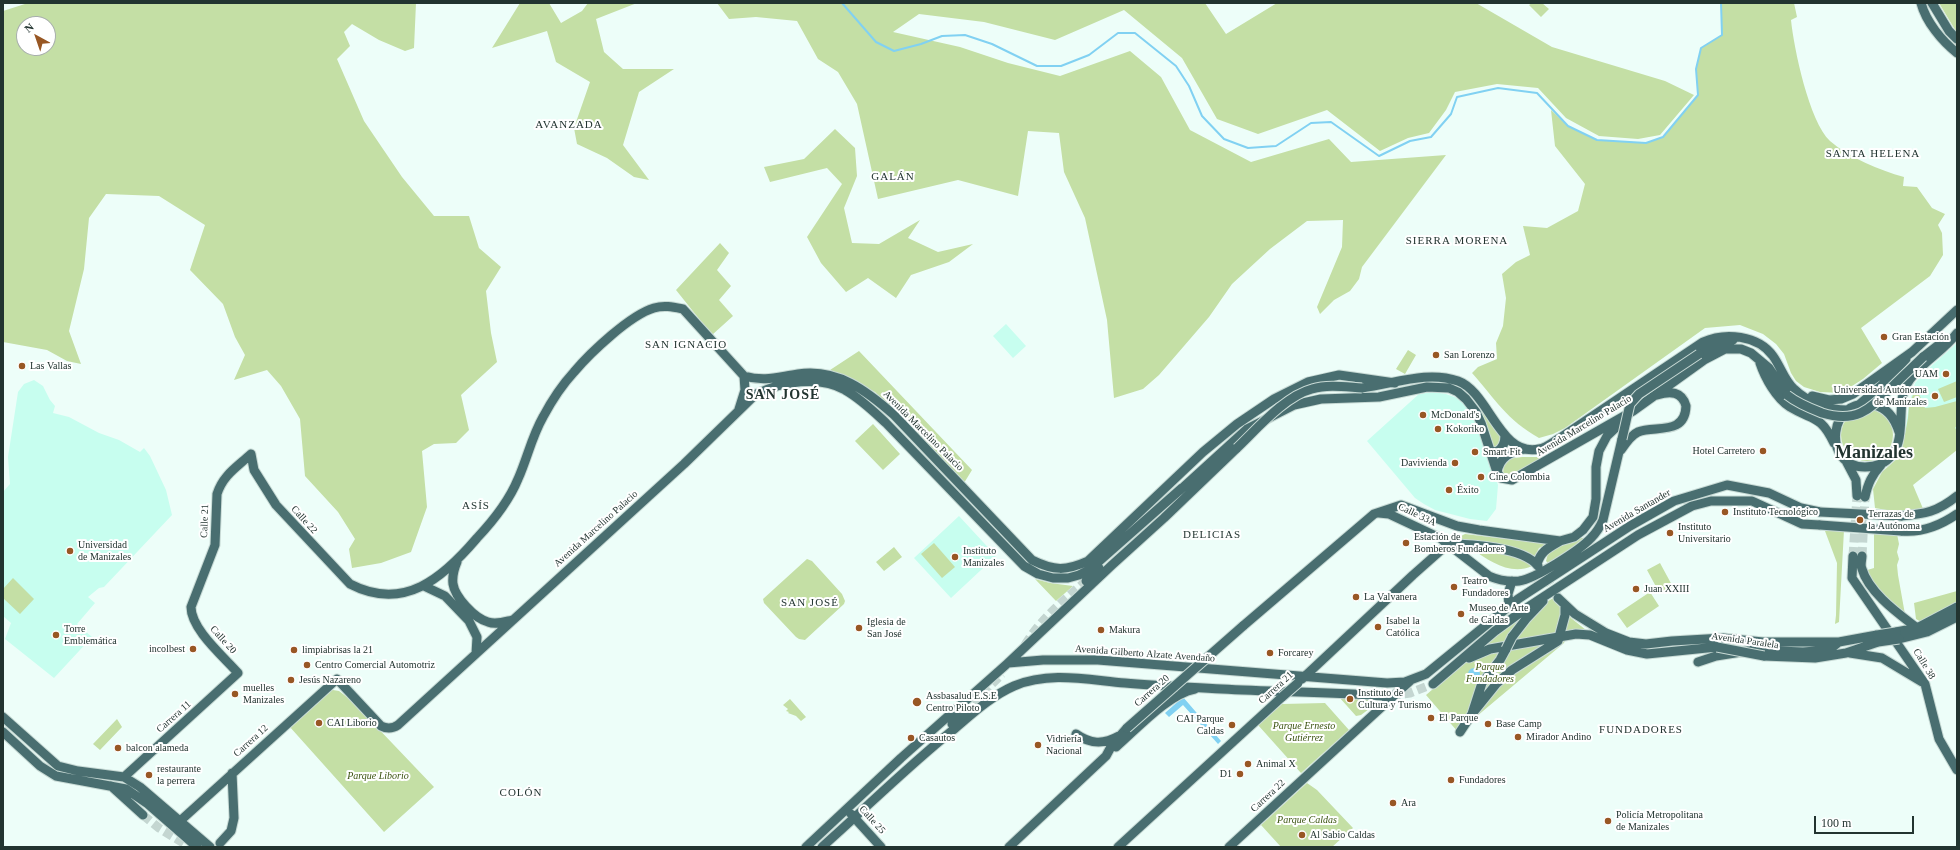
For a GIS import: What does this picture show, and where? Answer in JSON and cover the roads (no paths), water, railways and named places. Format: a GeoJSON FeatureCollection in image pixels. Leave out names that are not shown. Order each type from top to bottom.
{"type":"FeatureCollection","features":[{"type":"Feature","properties":{"kind":"main road"},"geometry":{"type":"LineString","coordinates":[[1921,3],[1926,16],[1940,37],[1957,53]]}},
{"type":"Feature","properties":{"kind":"main road"},"geometry":{"type":"LineString","coordinates":[[1932,3],[1949,31],[1957,39]]}},
{"type":"Feature","properties":{"kind":"main road"},"geometry":{"type":"LineString","coordinates":[[424,586],[439,577],[457,561],[487,527],[507,499],[518,480],[542,419],[573,372],[599,347],[636,317],[653,308],[669,306],[683,309],[744,376],[745,390],[742,403],[735,416]]}},
{"type":"Feature","properties":{"kind":"main road"},"geometry":{"type":"LineString","coordinates":[[1800,394],[1829,400],[1841,399],[1853,394],[1912,352],[1957,310]]}},
{"type":"Feature","properties":{"kind":"main road"},"geometry":{"type":"LineString","coordinates":[[1933,334],[1957,318]]}},
{"type":"Feature","properties":{"kind":"main road","name":"Avenida Marcelino Palacio"},"geometry":{"type":"LineString","coordinates":[[348,691],[380,726],[392,728],[398,725],[735,416],[756,394],[769,388],[802,382],[830,384],[844,390],[863,402],[886,423],[1024,566],[1038,574],[1053,578],[1068,578],[1089,570],[1247,429],[1294,405],[1321,399],[1379,397],[1426,386],[1448,388],[1458,392],[1466,399],[1476,412],[1500,478],[1512,480],[1519,478],[1557,453],[1633,411],[1713,354],[1725,349],[1741,349],[1751,353],[1769,368],[1787,395],[1802,405],[1826,414],[1844,417],[1857,415],[1873,406],[1923,357],[1957,330]]}},
{"type":"Feature","properties":{"kind":"main road"},"geometry":{"type":"LineString","coordinates":[[1759,360],[1772,387],[1783,401],[1789,406],[1820,421],[1828,430],[1842,457],[1849,465],[1861,496],[1872,476],[1894,453],[1897,446],[1903,394],[1906,386],[1916,373],[1951,341],[1957,333]]}},
{"type":"Feature","properties":{"kind":"main road","name":"Avenida Marcelino Palacio"},"geometry":{"type":"LineString","coordinates":[[1008,663],[1286,403],[1312,388],[1335,386],[1362,388],[1429,376],[1459,382],[1474,392],[1505,435],[1512,442],[1524,449],[1534,450],[1544,448],[1703,342],[1717,337],[1744,338],[1756,341],[1769,351],[1787,381],[1800,394],[1821,405],[1834,409],[1847,410]]}},
{"type":"Feature","properties":{"kind":"main road"},"geometry":{"type":"LineString","coordinates":[[1509,606],[1508,594],[1512,582],[1521,581],[1538,575],[1592,538],[1603,520],[1632,401],[1699,354],[1720,344],[1744,338]]}},
{"type":"Feature","properties":{"kind":"main road"},"geometry":{"type":"LineString","coordinates":[[1837,448],[1835,438],[1836,427],[1840,418],[1847,410],[1860,404],[1881,386],[1912,352]]}},
{"type":"Feature","properties":{"kind":"main road","name":"Avenida Marcelino Palacio"},"geometry":{"type":"LineString","coordinates":[[744,376],[757,380],[766,380],[801,374],[819,374],[841,378],[859,388],[894,415],[1032,560],[1047,567],[1060,569],[1075,567],[1088,561],[1203,452],[1237,424],[1274,400],[1308,382],[1339,376],[1395,382]]}},
{"type":"Feature","properties":{"kind":"main road"},"geometry":{"type":"LineString","coordinates":[[1619,454],[1629,440],[1640,431],[1672,427],[1678,424],[1685,415],[1685,402],[1675,393],[1666,393],[1652,397]]}},
{"type":"Feature","properties":{"kind":"main road"},"geometry":{"type":"LineString","coordinates":[[1860,404],[1869,404],[1886,410],[1892,416],[1899,432]]}},
{"type":"Feature","properties":{"kind":"main road"},"geometry":{"type":"LineString","coordinates":[[1448,544],[1471,544],[1509,552],[1529,559],[1537,565],[1540,556],[1545,549],[1574,536],[1583,530],[1593,517],[1596,499],[1596,467],[1599,451],[1607,436],[1633,411]]}},
{"type":"Feature","properties":{"kind":"main road"},"geometry":{"type":"LineString","coordinates":[[1490,451],[1496,452],[1500,450],[1505,442],[1505,435]]}},
{"type":"Feature","properties":{"kind":"main road"},"geometry":{"type":"LineString","coordinates":[[1497,472],[1500,461],[1506,455],[1524,449]]}},
{"type":"Feature","properties":{"kind":"main road","name":"Calle 21"},"geometry":{"type":"LineString","coordinates":[[193,621],[191,612],[192,603],[215,545],[217,494],[219,486],[227,474],[251,454]]}},
{"type":"Feature","properties":{"kind":"main road","name":"Calle 22"},"geometry":{"type":"LineString","coordinates":[[251,454],[254,470],[276,505],[344,579],[357,588],[377,593],[404,592],[424,586]]}},
{"type":"Feature","properties":{"kind":"main road"},"geometry":{"type":"LineString","coordinates":[[1842,457],[1851,464],[1861,467],[1872,467],[1882,464]]}},
{"type":"Feature","properties":{"kind":"main road"},"geometry":{"type":"LineString","coordinates":[[239,465],[254,470]]}},
{"type":"Feature","properties":{"kind":"main road","name":"Avenida Santander"},"geometry":{"type":"LineString","coordinates":[[1410,680],[1426,674],[1435,668],[1509,606],[1630,526],[1674,500],[1728,485],[1769,493],[1801,508],[1820,512],[1901,516],[1923,515],[1935,510],[1957,496]]}},
{"type":"Feature","properties":{"kind":"main road","name":"Avenida Marcelino Palacio"},"geometry":{"type":"LineString","coordinates":[[1086,581],[1182,488]]}},
{"type":"Feature","properties":{"kind":"main road","name":"Avenida Santander"},"geometry":{"type":"LineString","coordinates":[[1459,662],[1495,631],[1570,578],[1638,534],[1678,512],[1697,504],[1728,500],[1752,501],[1802,524],[1901,531],[1916,531],[1934,527],[1957,514]]}},
{"type":"Feature","properties":{"kind":"main road"},"geometry":{"type":"LineString","coordinates":[[1374,514],[1401,505],[1457,526],[1560,541]]}},
{"type":"Feature","properties":{"kind":"main road","name":"Calle 33A"},"geometry":{"type":"LineString","coordinates":[[1374,514],[1389,514],[1436,536],[1489,576],[1512,582]]}},
{"type":"Feature","properties":{"kind":"main road","name":"Carrera 20"},"geometry":{"type":"LineString","coordinates":[[1009,847],[1106,756],[1120,735],[1127,728],[1374,514]]}},
{"type":"Feature","properties":{"kind":"main road","name":"Carrera 21"},"geometry":{"type":"LineString","coordinates":[[1118,847],[1305,677],[1448,544]]}},
{"type":"Feature","properties":{"kind":"main road","name":"Calle 38"},"geometry":{"type":"LineString","coordinates":[[1918,628],[1889,605],[1866,578],[1858,556],[1852,578],[1925,684],[1939,738],[1957,770]]}},
{"type":"Feature","properties":{"kind":"main road"},"geometry":{"type":"LineString","coordinates":[[457,561],[453,578],[454,590],[474,614],[480,619],[493,623],[512,620]]}},
{"type":"Feature","properties":{"kind":"main road"},"geometry":{"type":"LineString","coordinates":[[1472,714],[1482,683],[1500,660],[1512,637],[1542,602],[1570,578]]}},
{"type":"Feature","properties":{"kind":"main road"},"geometry":{"type":"LineString","coordinates":[[424,586],[445,596],[468,621],[477,636],[476,654]]}},
{"type":"Feature","properties":{"kind":"main road","name":"Avenida Paralela"},"geometry":{"type":"LineString","coordinates":[[1558,598],[1574,614],[1601,631],[1629,642],[1655,644],[1672,641],[1723,638],[1763,642],[1836,641],[1865,646]]}},
{"type":"Feature","properties":{"kind":"main road"},"geometry":{"type":"LineString","coordinates":[[1460,732],[1488,693],[1512,670],[1559,640],[1566,615],[1565,606]]}},
{"type":"Feature","properties":{"kind":"main road","name":"Avenida Paralela"},"geometry":{"type":"LineString","coordinates":[[1898,636],[1918,628],[1957,607]]}},
{"type":"Feature","properties":{"kind":"main road","name":"Avenida Paralela"},"geometry":{"type":"LineString","coordinates":[[1459,662],[1490,649],[1576,634],[1590,635],[1627,650],[1647,654],[1717,647],[1764,656],[1815,658],[1846,653],[1865,646],[1878,639],[1927,632],[1957,617]]}},
{"type":"Feature","properties":{"kind":"main road","name":"Calle 20"},"geometry":{"type":"LineString","coordinates":[[193,621],[238,673]]}},
{"type":"Feature","properties":{"kind":"main road"},"geometry":{"type":"LineString","coordinates":[[1698,662],[1716,656],[1754,650],[1803,652],[1829,650],[1836,641]]}},
{"type":"Feature","properties":{"kind":"main road"},"geometry":{"type":"LineString","coordinates":[[1865,646],[1925,684]]}},
{"type":"Feature","properties":{"kind":"main road","name":"Avenida Gilberto Alzate Avendaño"},"geometry":{"type":"LineString","coordinates":[[1008,663],[1043,660],[1098,660],[1387,683],[1410,680]]}},
{"type":"Feature","properties":{"kind":"main road"},"geometry":{"type":"LineString","coordinates":[[1433,684],[1459,662]]}},
{"type":"Feature","properties":{"kind":"main road"},"geometry":{"type":"LineString","coordinates":[[806,847],[901,758],[1008,663]]}},
{"type":"Feature","properties":{"kind":"main road","name":"Carrera 11"},"geometry":{"type":"LineString","coordinates":[[124,777],[238,673]]}},
{"type":"Feature","properties":{"kind":"main road"},"geometry":{"type":"LineString","coordinates":[[916,760],[988,701],[1013,687],[1051,677],[1126,683],[1330,692],[1385,696]]}},
{"type":"Feature","properties":{"kind":"main road","name":"Carrera 12"},"geometry":{"type":"LineString","coordinates":[[180,821],[337,679],[348,691]]}},
{"type":"Feature","properties":{"kind":"main road","name":"Carrera 22"},"geometry":{"type":"LineString","coordinates":[[1229,847],[1410,680]]}},
{"type":"Feature","properties":{"kind":"main road"},"geometry":{"type":"LineString","coordinates":[[1106,756],[1155,712],[1176,696],[1191,689],[1203,687]]}},
{"type":"Feature","properties":{"kind":"main road"},"geometry":{"type":"LineString","coordinates":[[325,690],[337,688],[348,691]]}},
{"type":"Feature","properties":{"kind":"main road"},"geometry":{"type":"LineString","coordinates":[[822,847],[916,760],[963,712]]}},
{"type":"Feature","properties":{"kind":"main road"},"geometry":{"type":"LineString","coordinates":[[3,717],[58,766],[78,771],[124,777],[140,787],[210,847]]}},
{"type":"Feature","properties":{"kind":"main road"},"geometry":{"type":"LineString","coordinates":[[3,732],[48,772],[66,779],[126,789],[136,795],[197,847]]}},
{"type":"Feature","properties":{"kind":"main road"},"geometry":{"type":"LineString","coordinates":[[1076,734],[1084,739],[1102,742],[1120,735]]}},
{"type":"Feature","properties":{"kind":"main road"},"geometry":{"type":"LineString","coordinates":[[220,843],[231,831],[234,818],[232,773]]}},
{"type":"Feature","properties":{"kind":"main road"},"geometry":{"type":"LineString","coordinates":[[111,786],[143,815]]}},
{"type":"Feature","properties":{"kind":"main road","name":"Calle 25"},"geometry":{"type":"LineString","coordinates":[[846,809],[881,847]]}},
{"type":"Feature","properties":{"kind":"water"},"geometry":{"type":"Polygon","coordinates":[[[1476,668],[1479,669],[1479,679],[1472,680],[1469,679],[1468,672],[1469,669],[1476,668]]]}},
{"type":"Feature","properties":{"kind":"water"},"geometry":{"type":"Polygon","coordinates":[[[1183,697],[1221,741],[1218,744],[1183,705],[1169,717],[1165,713],[1183,697]]]}},
{"type":"Feature","properties":{"kind":"waterway"},"geometry":{"type":"LineString","coordinates":[[842,3],[876,42],[894,51],[921,44],[942,36],[965,35],[992,44],[1037,66],[1061,66],[1089,55],[1118,33],[1135,33],[1176,66],[1189,86],[1202,116],[1224,139],[1248,148],[1276,146],[1311,123],[1331,122],[1379,156],[1410,141],[1431,137],[1451,114],[1457,97],[1498,88],[1537,93],[1568,126],[1597,140],[1646,143],[1663,137],[1698,95],[1696,69],[1701,48],[1722,35],[1721,3]]}},
{"type":"Feature","properties":{"kind":"tunnel"},"geometry":{"type":"LineString","coordinates":[[1853,556],[1857,496]]}},
{"type":"Feature","properties":{"kind":"tunnel"},"geometry":{"type":"LineString","coordinates":[[1862,556],[1865,497]]}},
{"type":"Feature","properties":{"kind":"tunnel"},"geometry":{"type":"LineString","coordinates":[[1538,566],[1558,597]]}},
{"type":"Feature","properties":{"kind":"tunnel"},"geometry":{"type":"LineString","coordinates":[[1025,645],[1045,619],[1086,581]]}},
{"type":"Feature","properties":{"kind":"tunnel"},"geometry":{"type":"LineString","coordinates":[[963,712],[1002,674]]}},
{"type":"Feature","properties":{"kind":"tunnel"},"geometry":{"type":"LineString","coordinates":[[1391,696],[1410,693],[1433,684]]}},
{"type":"Feature","properties":{"kind":"tunnel"},"geometry":{"type":"LineString","coordinates":[[143,815],[159,828],[190,847]]}},
{"type":"Feature","properties":{"kind":"place","name":"Gran Estación"},"geometry":{"type":"Point","coordinates":[1884,337]}},
{"type":"Feature","properties":{"kind":"place","name":"San Lorenzo"},"geometry":{"type":"Point","coordinates":[1436,355]}},
{"type":"Feature","properties":{"kind":"place","name":"Las Vallas"},"geometry":{"type":"Point","coordinates":[22,366]}},
{"type":"Feature","properties":{"kind":"place","name":"UAM"},"geometry":{"type":"Point","coordinates":[1946,374]}},
{"type":"Feature","properties":{"kind":"place","name":"Universidad Autónoma de Manizales"},"geometry":{"type":"Point","coordinates":[1935,396]}},
{"type":"Feature","properties":{"kind":"place","name":"McDonald's"},"geometry":{"type":"Point","coordinates":[1423,415]}},
{"type":"Feature","properties":{"kind":"place","name":"Kokoriko"},"geometry":{"type":"Point","coordinates":[1438,429]}},
{"type":"Feature","properties":{"kind":"place","name":"Hotel Carretero"},"geometry":{"type":"Point","coordinates":[1763,451]}},
{"type":"Feature","properties":{"kind":"place","name":"Smart Fit"},"geometry":{"type":"Point","coordinates":[1475,452]}},
{"type":"Feature","properties":{"kind":"place","name":"Davivienda"},"geometry":{"type":"Point","coordinates":[1455,463]}},
{"type":"Feature","properties":{"kind":"place","name":"Cine Colombia"},"geometry":{"type":"Point","coordinates":[1481,477]}},
{"type":"Feature","properties":{"kind":"place","name":"Éxito"},"geometry":{"type":"Point","coordinates":[1449,490]}},
{"type":"Feature","properties":{"kind":"place","name":"Instituto Tecnológico"},"geometry":{"type":"Point","coordinates":[1725,512]}},
{"type":"Feature","properties":{"kind":"place","name":"Terrazas de la Autónoma"},"geometry":{"type":"Point","coordinates":[1860,520]}},
{"type":"Feature","properties":{"kind":"place","name":"Instituto Universitario"},"geometry":{"type":"Point","coordinates":[1670,533]}},
{"type":"Feature","properties":{"kind":"place","name":"Estación de Bomberos Fundadores"},"geometry":{"type":"Point","coordinates":[1406,543]}},
{"type":"Feature","properties":{"kind":"place","name":"Universidad de Manizales"},"geometry":{"type":"Point","coordinates":[70,551]}},
{"type":"Feature","properties":{"kind":"place","name":"Instituto Manizales"},"geometry":{"type":"Point","coordinates":[955,557]}},
{"type":"Feature","properties":{"kind":"place","name":"Teatro Fundadores"},"geometry":{"type":"Point","coordinates":[1454,587]}},
{"type":"Feature","properties":{"kind":"place","name":"Juan XXIII"},"geometry":{"type":"Point","coordinates":[1636,589]}},
{"type":"Feature","properties":{"kind":"place","name":"La Valvanera"},"geometry":{"type":"Point","coordinates":[1356,597]}},
{"type":"Feature","properties":{"kind":"place","name":"Museo de Arte de Caldas"},"geometry":{"type":"Point","coordinates":[1461,614]}},
{"type":"Feature","properties":{"kind":"place","name":"Isabel la Católica"},"geometry":{"type":"Point","coordinates":[1378,627]}},
{"type":"Feature","properties":{"kind":"place","name":"Iglesia de San José"},"geometry":{"type":"Point","coordinates":[859,628]}},
{"type":"Feature","properties":{"kind":"place","name":"Makura"},"geometry":{"type":"Point","coordinates":[1101,630]}},
{"type":"Feature","properties":{"kind":"place","name":"Torre Emblemática"},"geometry":{"type":"Point","coordinates":[56,635]}},
{"type":"Feature","properties":{"kind":"place","name":"incolbest"},"geometry":{"type":"Point","coordinates":[193,649]}},
{"type":"Feature","properties":{"kind":"place","name":"limpiabrisas la 21"},"geometry":{"type":"Point","coordinates":[294,650]}},
{"type":"Feature","properties":{"kind":"place","name":"Forcarey"},"geometry":{"type":"Point","coordinates":[1270,653]}},
{"type":"Feature","properties":{"kind":"place","name":"Centro Comercial Automotriz"},"geometry":{"type":"Point","coordinates":[307,665]}},
{"type":"Feature","properties":{"kind":"place","name":"Jesús Nazareno"},"geometry":{"type":"Point","coordinates":[291,680]}},
{"type":"Feature","properties":{"kind":"place","name":"muelles Manizales"},"geometry":{"type":"Point","coordinates":[235,694]}},
{"type":"Feature","properties":{"kind":"place","name":"Instituto de Cultura y Turismo"},"geometry":{"type":"Point","coordinates":[1350,699]}},
{"type":"Feature","properties":{"kind":"place","name":"Assbasalud E.S.E Centro Piloto"},"geometry":{"type":"Point","coordinates":[917,702]}},
{"type":"Feature","properties":{"kind":"place","name":"El Parque"},"geometry":{"type":"Point","coordinates":[1431,718]}},
{"type":"Feature","properties":{"kind":"place","name":"CAI Liborio"},"geometry":{"type":"Point","coordinates":[319,723]}},
{"type":"Feature","properties":{"kind":"place","name":"Base Camp"},"geometry":{"type":"Point","coordinates":[1488,724]}},
{"type":"Feature","properties":{"kind":"place","name":"CAI Parque Caldas"},"geometry":{"type":"Point","coordinates":[1232,725]}},
{"type":"Feature","properties":{"kind":"place","name":"Mirador Andino"},"geometry":{"type":"Point","coordinates":[1518,737]}},
{"type":"Feature","properties":{"kind":"place","name":"Casautos"},"geometry":{"type":"Point","coordinates":[911,738]}},
{"type":"Feature","properties":{"kind":"place","name":"Vidriería Nacional"},"geometry":{"type":"Point","coordinates":[1038,745]}},
{"type":"Feature","properties":{"kind":"place","name":"balcon alameda"},"geometry":{"type":"Point","coordinates":[118,748]}},
{"type":"Feature","properties":{"kind":"place","name":"Animal X"},"geometry":{"type":"Point","coordinates":[1248,764]}},
{"type":"Feature","properties":{"kind":"place","name":"D1"},"geometry":{"type":"Point","coordinates":[1240,774]}},
{"type":"Feature","properties":{"kind":"place","name":"restaurante la perrera"},"geometry":{"type":"Point","coordinates":[149,775]}},
{"type":"Feature","properties":{"kind":"place","name":"Fundadores"},"geometry":{"type":"Point","coordinates":[1451,780]}},
{"type":"Feature","properties":{"kind":"place","name":"Ara"},"geometry":{"type":"Point","coordinates":[1393,803]}},
{"type":"Feature","properties":{"kind":"place","name":"Policía Metropolitana de Manizales"},"geometry":{"type":"Point","coordinates":[1608,821]}},
{"type":"Feature","properties":{"kind":"place","name":"Al Sabio Caldas"},"geometry":{"type":"Point","coordinates":[1302,835]}},
{"type":"Feature","properties":{"kind":"district","name":"AVANZADA"},"geometry":{"type":"Point","coordinates":[569,125]}},
{"type":"Feature","properties":{"kind":"district","name":"SANTA HELENA"},"geometry":{"type":"Point","coordinates":[1873,154]}},
{"type":"Feature","properties":{"kind":"district","name":"GALÁN"},"geometry":{"type":"Point","coordinates":[893,177]}},
{"type":"Feature","properties":{"kind":"district","name":"SIERRA MORENA"},"geometry":{"type":"Point","coordinates":[1457,241]}},
{"type":"Feature","properties":{"kind":"district","name":"SAN IGNACIO"},"geometry":{"type":"Point","coordinates":[686,345]}},
{"type":"Feature","properties":{"kind":"district","name":"SAN JOSÉ"},"geometry":{"type":"Point","coordinates":[783,395]}},
{"type":"Feature","properties":{"kind":"district","name":"Manizales"},"geometry":{"type":"Point","coordinates":[1874,453]}},
{"type":"Feature","properties":{"kind":"district","name":"ASÍS"},"geometry":{"type":"Point","coordinates":[476,506]}},
{"type":"Feature","properties":{"kind":"district","name":"DELICIAS"},"geometry":{"type":"Point","coordinates":[1212,535]}},
{"type":"Feature","properties":{"kind":"district","name":"SAN JOSÉ"},"geometry":{"type":"Point","coordinates":[810,603]}},
{"type":"Feature","properties":{"kind":"district","name":"FUNDADORES"},"geometry":{"type":"Point","coordinates":[1641,730]}},
{"type":"Feature","properties":{"kind":"district","name":"COLÓN"},"geometry":{"type":"Point","coordinates":[521,793]}},
{"type":"Feature","properties":{"kind":"park label","name":"Parque Fundadores"},"geometry":{"type":"Point","coordinates":[1490,672]}},
{"type":"Feature","properties":{"kind":"park label","name":"Parque Ernesto Gutiérrez"},"geometry":{"type":"Point","coordinates":[1304,732]}},
{"type":"Feature","properties":{"kind":"park label","name":"Parque Liborio"},"geometry":{"type":"Point","coordinates":[378,776]}},
{"type":"Feature","properties":{"kind":"park label","name":"Parque Caldas"},"geometry":{"type":"Point","coordinates":[1307,820]}}]}
